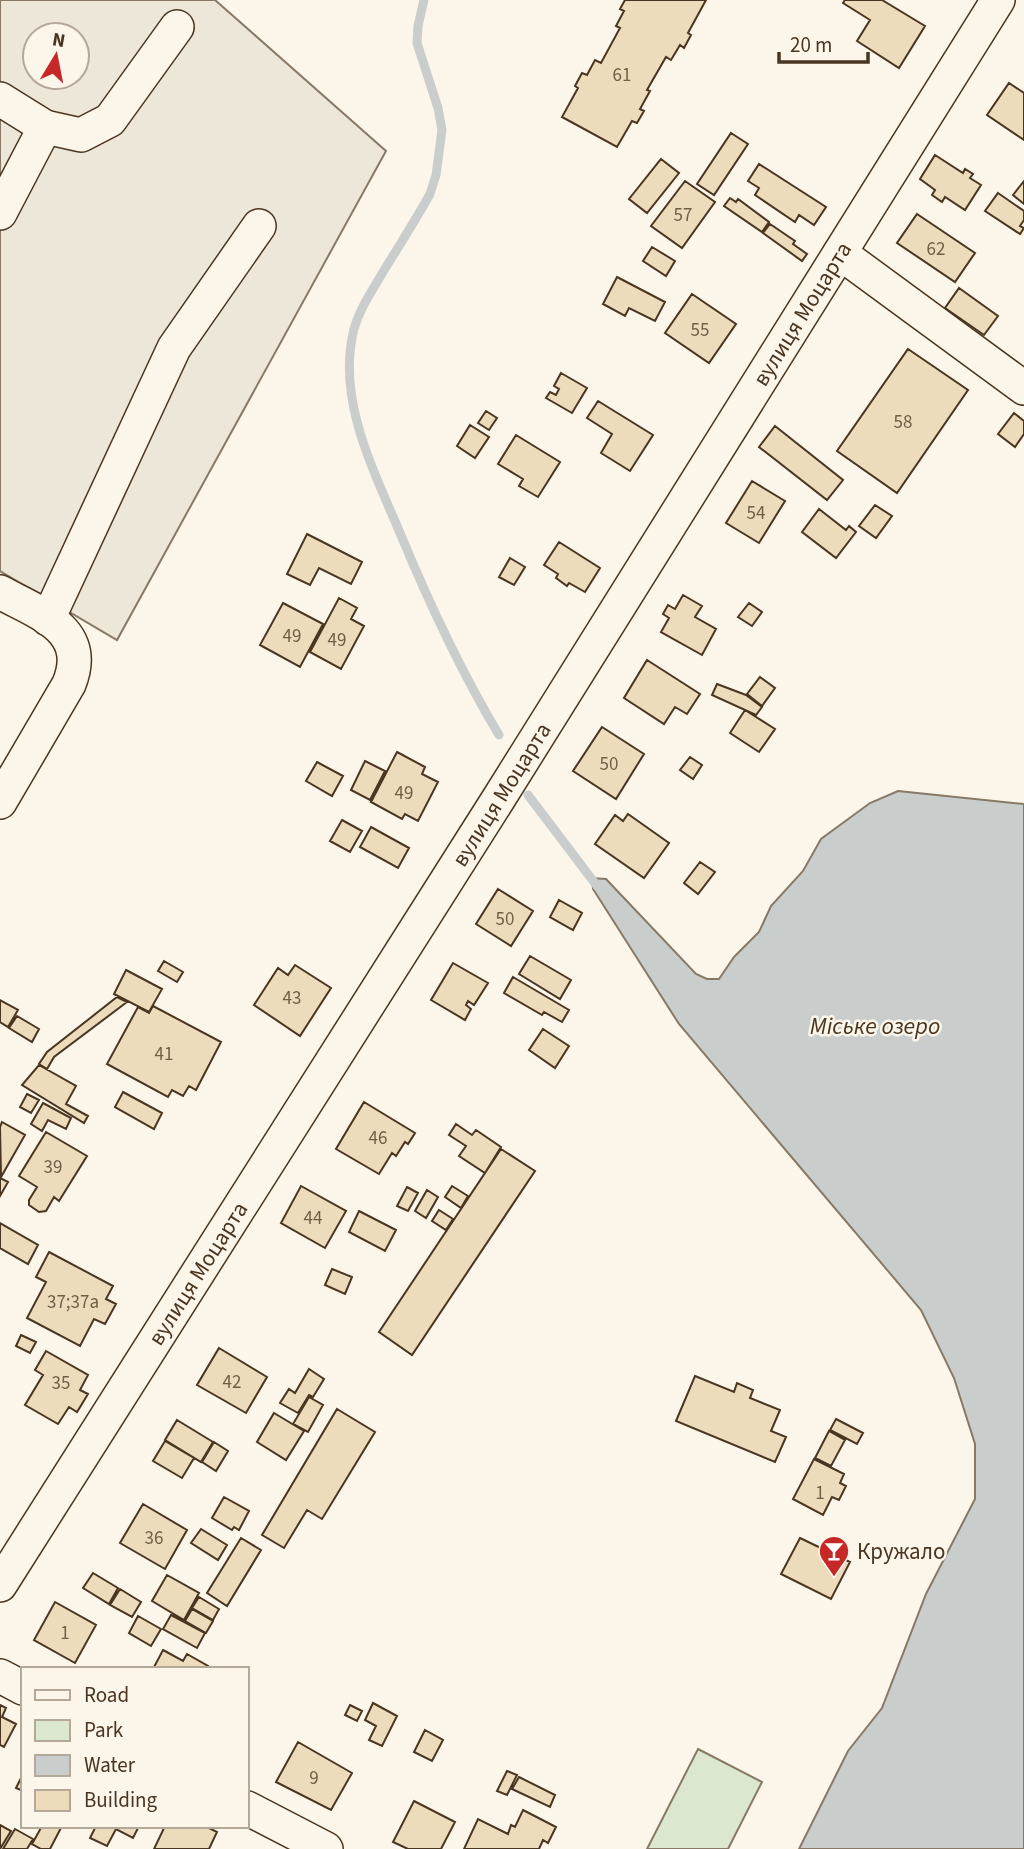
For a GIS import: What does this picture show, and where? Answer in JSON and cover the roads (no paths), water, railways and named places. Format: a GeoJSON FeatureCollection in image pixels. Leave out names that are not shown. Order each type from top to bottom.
{"type":"FeatureCollection","features":[{"type":"Feature","properties":{"kind":"street","name":"вулиця Моцарта"},"geometry":{"type":"LineString","coordinates":[[0,1584],[491,810],[998,0]]}},
{"type":"Feature","properties":{"kind":"street"},"geometry":{"type":"LineString","coordinates":[[0,99],[45,127],[81,135],[110,120],[177,27]]}},
{"type":"Feature","properties":{"kind":"street"},"geometry":{"type":"LineString","coordinates":[[0,213],[45,127]]}},
{"type":"Feature","properties":{"kind":"street"},"geometry":{"type":"LineString","coordinates":[[48,619],[174,348],[259,226]]}},
{"type":"Feature","properties":{"kind":"street"},"geometry":{"type":"LineString","coordinates":[[840,253],[1024,388]]}},
{"type":"Feature","properties":{"kind":"street"},"geometry":{"type":"LineString","coordinates":[[0,592],[58,625],[75,651],[74,673],[0,802]]}},
{"type":"Feature","properties":{"kind":"street"},"geometry":{"type":"LineString","coordinates":[[0,1676],[21,1687]]}},
{"type":"Feature","properties":{"kind":"street"},"geometry":{"type":"LineString","coordinates":[[248,1809],[326,1849]]}},
{"type":"Feature","properties":{"kind":"water","name":"Міське озеро"},"geometry":{"type":"Polygon","coordinates":[[[898,791],[1024,804],[1024,1849],[799,1849],[848,1751],[882,1708],[926,1594],[975,1499],[975,1444],[954,1378],[921,1310],[679,1024],[593,889],[592,878],[606,879],[696,974],[707,979],[719,979],[734,957],[759,932],[771,906],[803,871],[821,839],[870,803],[898,791]]]}},
{"type":"Feature","properties":{"kind":"waterway"},"geometry":{"type":"LineString","coordinates":[[424,0],[417,43],[438,108],[442,130],[436,175],[430,194],[360,314],[354,329],[350,355],[350,382],[360,434],[379,485],[446,636],[499,735]]}},
{"type":"Feature","properties":{"kind":"waterway"},"geometry":{"type":"LineString","coordinates":[[528,795],[597,886]]}},
{"type":"Feature","properties":{"kind":"place","name":"Кружало"},"geometry":{"type":"Point","coordinates":[834,1578]}}]}
